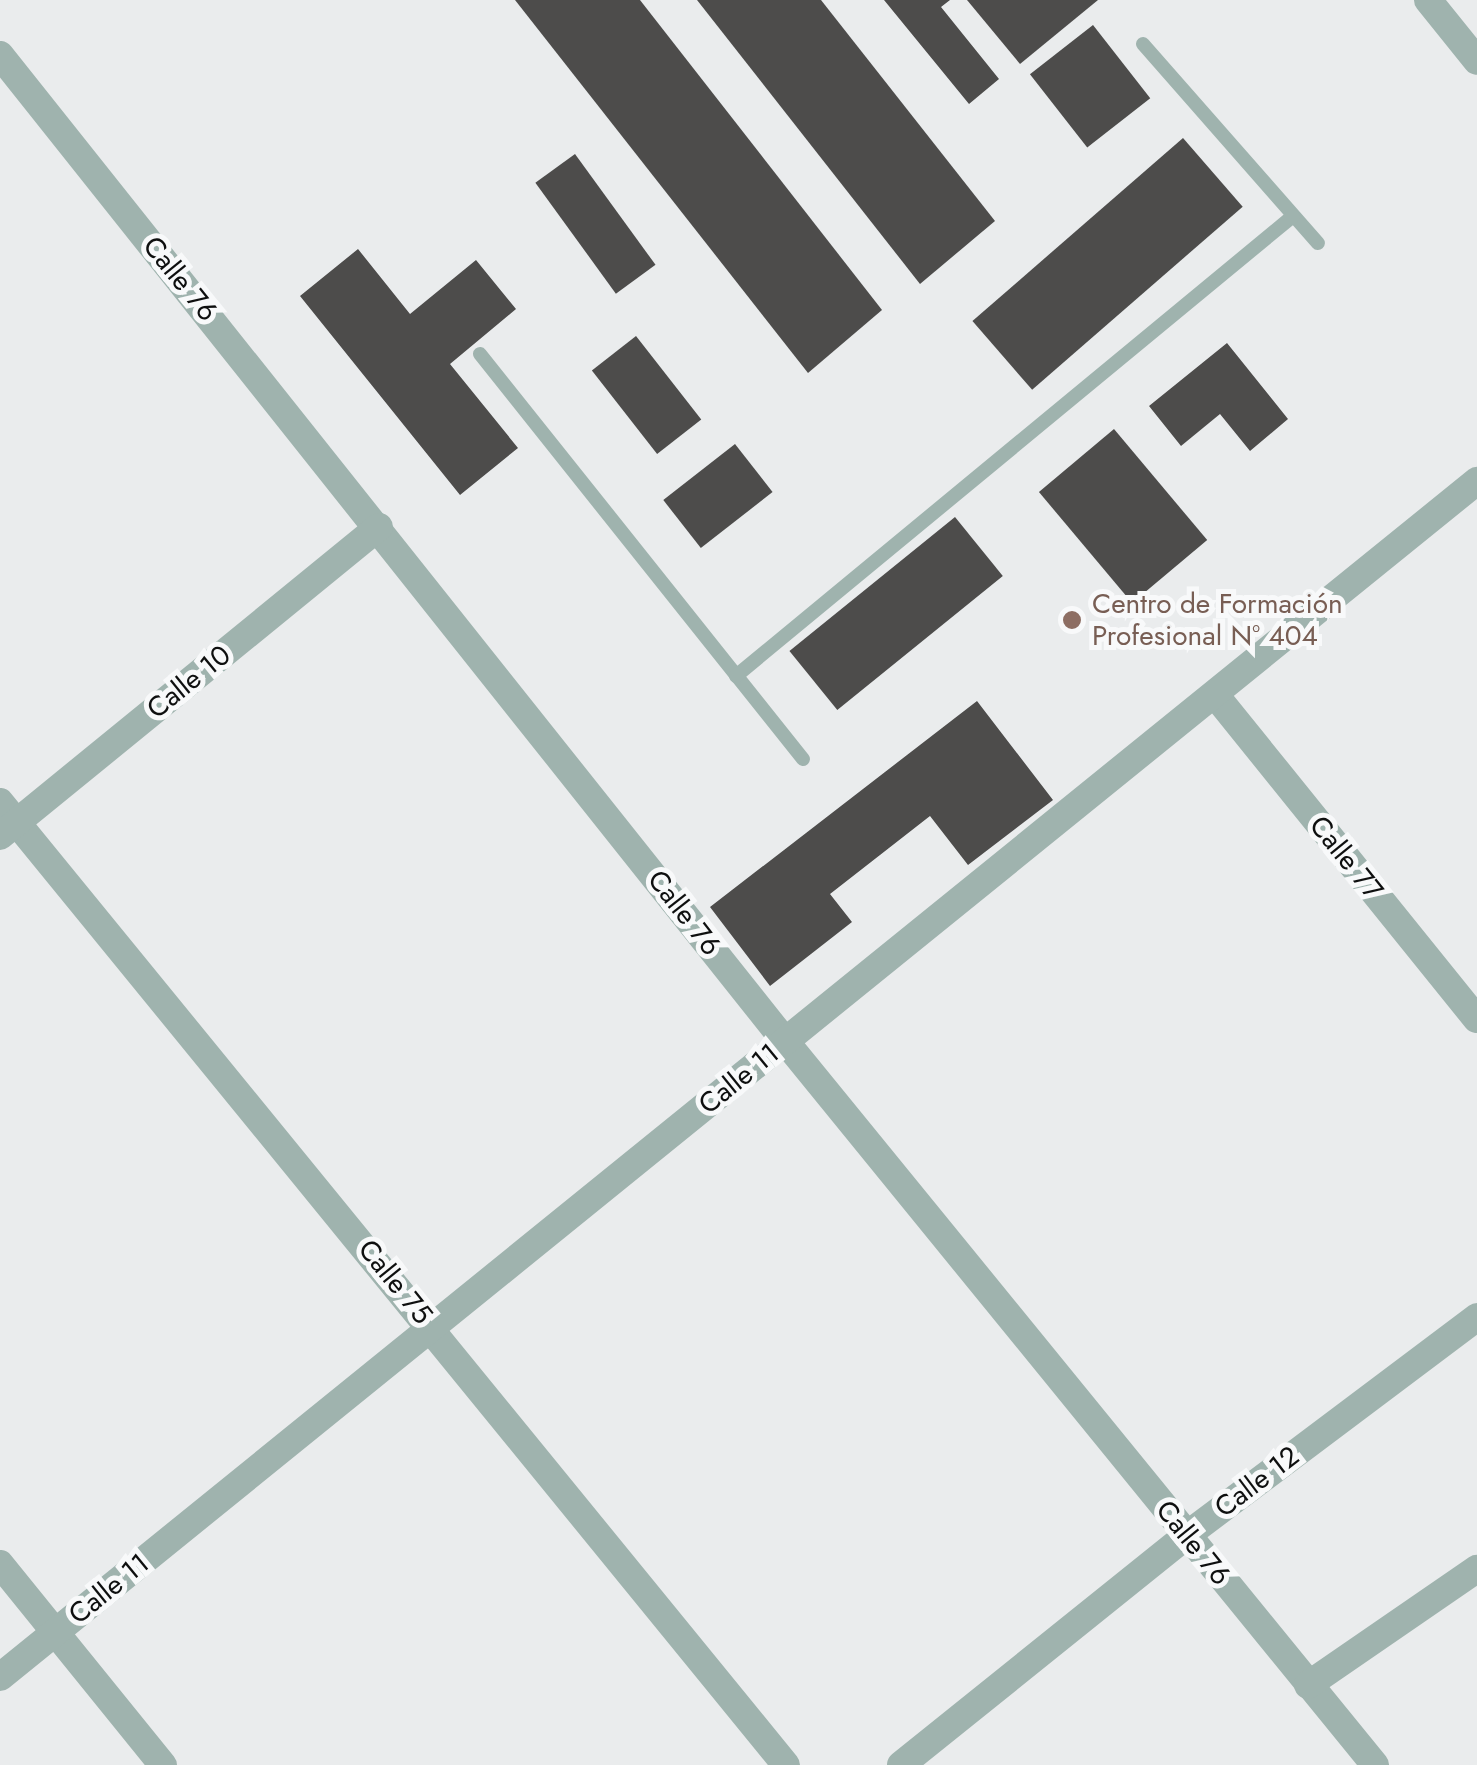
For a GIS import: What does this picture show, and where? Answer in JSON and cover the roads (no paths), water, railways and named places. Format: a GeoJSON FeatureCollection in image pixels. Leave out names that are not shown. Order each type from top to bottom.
{"type":"FeatureCollection","features":[{"type":"Feature","properties":{"kind":"street"},"geometry":{"type":"LineString","coordinates":[[1428,0],[1477,61]]}},
{"type":"Feature","properties":{"kind":"street","name":"Calle 76"},"geometry":{"type":"LineString","coordinates":[[0,55],[786,1041],[1375,1765]]}},
{"type":"Feature","properties":{"kind":"street","name":"Calle 11"},"geometry":{"type":"LineString","coordinates":[[0,1678],[1477,481]]}},
{"type":"Feature","properties":{"kind":"street","name":"Calle 10"},"geometry":{"type":"LineString","coordinates":[[5,820],[379,527]]}},
{"type":"Feature","properties":{"kind":"street","name":"Calle 77"},"geometry":{"type":"LineString","coordinates":[[1216,696],[1477,1020]]}},
{"type":"Feature","properties":{"kind":"street","name":"Calle 75"},"geometry":{"type":"LineString","coordinates":[[5,820],[433,1328],[786,1765]]}},
{"type":"Feature","properties":{"kind":"street","name":"Calle 12"},"geometry":{"type":"LineString","coordinates":[[901,1765],[1187,1535],[1477,1317]]}},
{"type":"Feature","properties":{"kind":"street"},"geometry":{"type":"LineString","coordinates":[[0,1564],[162,1765]]}},
{"type":"Feature","properties":{"kind":"street"},"geometry":{"type":"LineString","coordinates":[[1308,1684],[1477,1569]]}},
{"type":"Feature","properties":{"kind":"lane"},"geometry":{"type":"LineString","coordinates":[[1143,44],[1318,244]]}},
{"type":"Feature","properties":{"kind":"lane"},"geometry":{"type":"LineString","coordinates":[[736,676],[1293,216]]}},
{"type":"Feature","properties":{"kind":"lane"},"geometry":{"type":"LineString","coordinates":[[480,354],[803,759]]}},
{"type":"Feature","properties":{"kind":"place","name":"Centro de Formación Profesional N° 404"},"geometry":{"type":"Point","coordinates":[1072,620]}}]}
